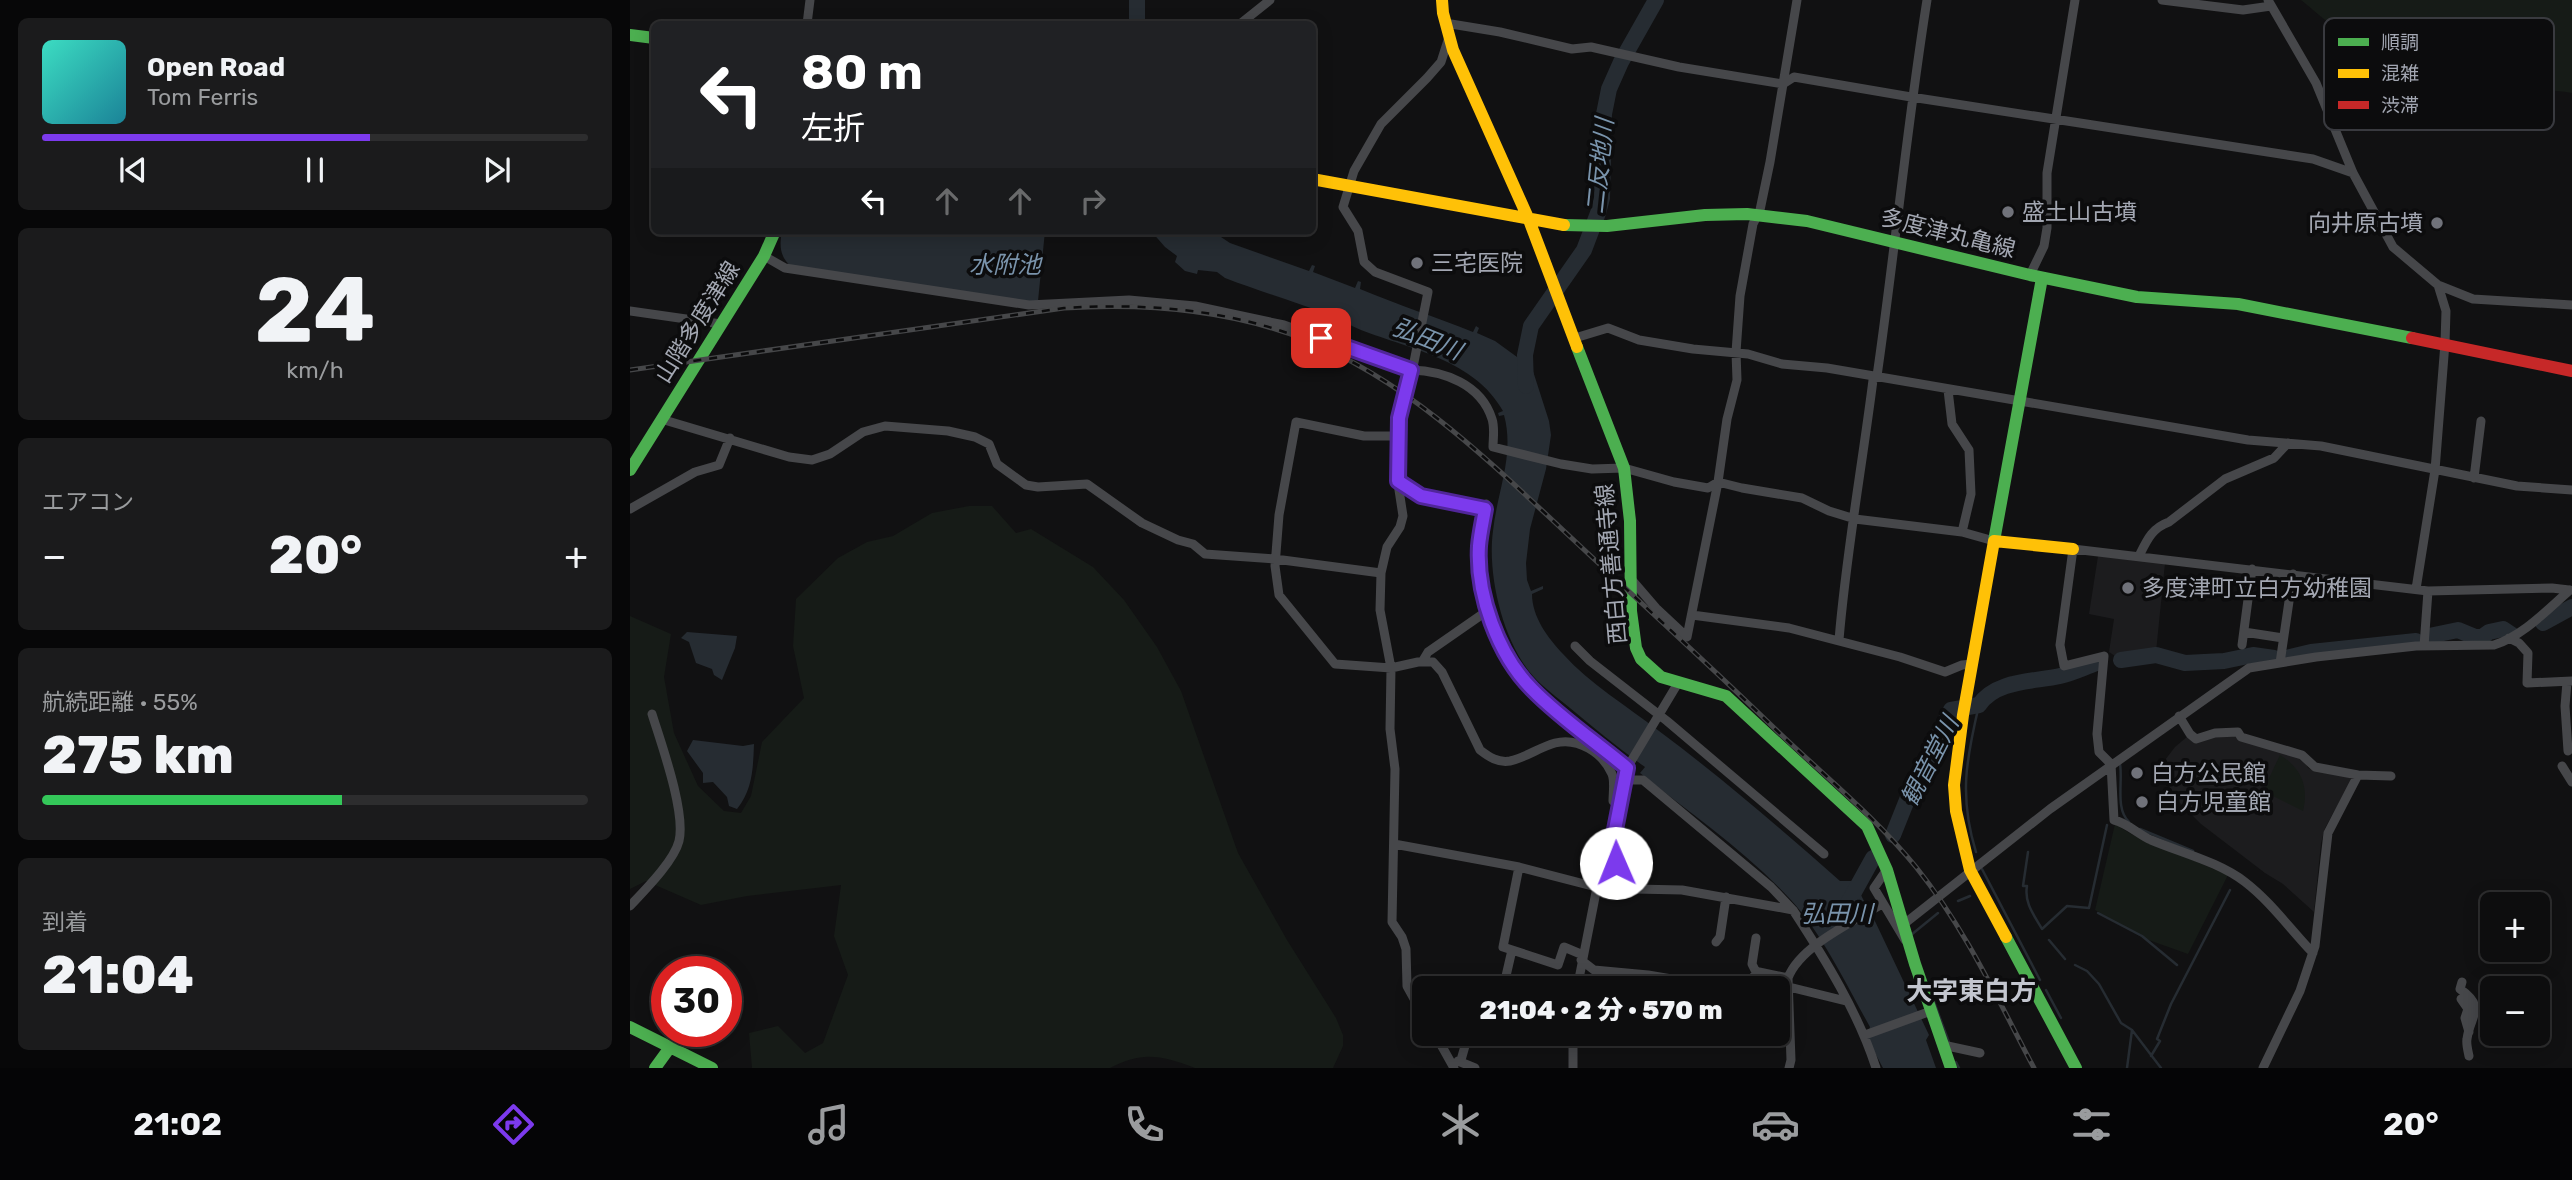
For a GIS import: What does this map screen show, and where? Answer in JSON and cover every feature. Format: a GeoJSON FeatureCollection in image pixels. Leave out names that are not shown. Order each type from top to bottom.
{"type":"FeatureCollection","features":[{"type":"Feature","properties":{"kind":"main road","name":"西白方善通寺線"},"geometry":{"type":"LineString","coordinates":[[1442,0],[1449,37],[1506,171],[1530,220],[1624,468],[1630,521],[1634,633],[1641,659],[1661,677],[1726,696],[1867,826],[1876,841],[1930,1012],[1948,1046],[1951,1068]]}},
{"type":"Feature","properties":{"kind":"main road"},"geometry":{"type":"LineString","coordinates":[[630,35],[651,38]]}},
{"type":"Feature","properties":{"kind":"main road","name":"多度津丸亀線"},"geometry":{"type":"LineString","coordinates":[[1316,180],[1570,226],[1607,226],[1705,215],[1757,215],[1807,221],[2036,276],[2137,297],[2238,304],[2572,370]]}},
{"type":"Feature","properties":{"kind":"main road","name":"山階多度津線"},"geometry":{"type":"LineString","coordinates":[[630,470],[764,256],[773,235]]}},
{"type":"Feature","properties":{"kind":"main road"},"geometry":{"type":"LineString","coordinates":[[2036,276],[2018,399],[1963,715],[1954,785],[1959,830],[1970,870],[2076,1068]]}},
{"type":"Feature","properties":{"kind":"main road"},"geometry":{"type":"LineString","coordinates":[[1994,541],[2073,549]]}},
{"type":"Feature","properties":{"kind":"main road"},"geometry":{"type":"LineString","coordinates":[[630,1027],[651,1037]]}},
{"type":"Feature","properties":{"kind":"main road"},"geometry":{"type":"LineString","coordinates":[[655,1068],[670,1047]]}},
{"type":"Feature","properties":{"kind":"main road"},"geometry":{"type":"LineString","coordinates":[[673,1047],[712,1068]]}},
{"type":"Feature","properties":{"kind":"street"},"geometry":{"type":"LineString","coordinates":[[807,21],[810,0]]}},
{"type":"Feature","properties":{"kind":"street"},"geometry":{"type":"LineString","coordinates":[[1244,21],[1270,0]]}},
{"type":"Feature","properties":{"kind":"street"},"geometry":{"type":"LineString","coordinates":[[1631,579],[1688,637],[1718,482],[1727,419],[1737,380],[1740,296],[1753,224],[1770,162],[1797,0]]}},
{"type":"Feature","properties":{"kind":"street"},"geometry":{"type":"LineString","coordinates":[[1839,640],[1844,585],[1873,380],[1877,376],[1927,0]]}},
{"type":"Feature","properties":{"kind":"street"},"geometry":{"type":"LineString","coordinates":[[2036,276],[2045,237],[2047,173],[2075,0]]}},
{"type":"Feature","properties":{"kind":"street"},"geometry":{"type":"LineString","coordinates":[[2162,0],[2243,10],[2270,3],[2316,83],[2324,102]]}},
{"type":"Feature","properties":{"kind":"street"},"geometry":{"type":"LineString","coordinates":[[1445,23],[1500,32],[1572,49],[1591,47],[1679,67],[1783,84],[1794,77],[2312,159],[2353,173]]}},
{"type":"Feature","properties":{"kind":"street"},"geometry":{"type":"LineString","coordinates":[[1412,995],[1407,986],[1406,949],[1392,922],[1395,769],[1390,729],[1391,668],[1380,610],[1381,573],[1387,547],[1400,527],[1403,516],[1398,481],[1401,436],[1399,418],[1415,358],[1427,292],[1375,272],[1364,262],[1358,231],[1343,207],[1354,171],[1381,124],[1441,62],[1449,37]]}},
{"type":"Feature","properties":{"kind":"street"},"geometry":{"type":"LineString","coordinates":[[2335,130],[2353,173],[2393,247],[2438,285],[2473,299],[2572,305]]}},
{"type":"Feature","properties":{"kind":"street"},"geometry":{"type":"LineString","coordinates":[[764,256],[785,268],[1029,305],[1129,300],[1195,306],[1284,325],[1411,370],[1432,370],[1448,374],[1478,397],[1492,418],[1493,447],[1561,464],[1592,469],[1624,468],[1708,488],[1718,482],[1802,498],[1829,511],[1855,519],[1962,532],[1994,541]]}},
{"type":"Feature","properties":{"kind":"street"},"geometry":{"type":"LineString","coordinates":[[2416,589],[2435,470],[2445,343],[2446,310],[2438,285]]}},
{"type":"Feature","properties":{"kind":"street"},"geometry":{"type":"LineString","coordinates":[[630,311],[721,324]]}},
{"type":"Feature","properties":{"kind":"street"},"geometry":{"type":"LineString","coordinates":[[1574,338],[1608,328],[1639,340],[1748,354],[1782,364],[1877,376],[2248,440],[2321,446],[2517,486],[2572,491]]}},
{"type":"Feature","properties":{"kind":"street"},"geometry":{"type":"LineString","coordinates":[[1948,390],[1952,424],[1969,450],[1971,494],[1962,532]]}},
{"type":"Feature","properties":{"kind":"street"},"geometry":{"type":"LineString","coordinates":[[661,419],[789,457],[812,460],[830,454],[863,432],[885,426],[958,433],[989,444],[997,464],[1026,485],[1087,484],[1142,523],[1193,544],[1205,554],[1275,559],[1381,573]]}},
{"type":"Feature","properties":{"kind":"street"},"geometry":{"type":"LineString","coordinates":[[2474,478],[2481,421]]}},
{"type":"Feature","properties":{"kind":"street"},"geometry":{"type":"LineString","coordinates":[[1401,436],[1364,436],[1296,422],[1279,515],[1275,559],[1279,595],[1335,664],[1391,668],[1433,662],[1442,672],[1480,750],[1489,757],[1511,761],[1555,743],[1567,741],[1586,745],[1602,760],[1612,775],[1613,801],[1619,801]]}},
{"type":"Feature","properties":{"kind":"street"},"geometry":{"type":"LineString","coordinates":[[630,509],[695,472],[719,465],[730,438]]}},
{"type":"Feature","properties":{"kind":"street"},"geometry":{"type":"LineString","coordinates":[[2139,556],[2150,534],[2158,526],[2169,522],[2225,479],[2274,458],[2288,443]]}},
{"type":"Feature","properties":{"kind":"street"},"geometry":{"type":"LineString","coordinates":[[1398,481],[1421,496],[1485,506],[1479,545],[1479,571],[1487,611],[1499,639],[1531,688],[1627,768]]}},
{"type":"Feature","properties":{"kind":"street"},"geometry":{"type":"LineString","coordinates":[[2313,953],[2274,908],[2232,874],[2145,837],[2114,820],[2111,764],[2099,752],[2096,734],[2104,656],[2064,666],[2061,659],[2060,645],[2073,549],[2428,591],[2552,588],[2570,590]]}},
{"type":"Feature","properties":{"kind":"street"},"geometry":{"type":"LineString","coordinates":[[2242,645],[2252,569]]}},
{"type":"Feature","properties":{"kind":"street"},"geometry":{"type":"LineString","coordinates":[[2280,663],[2293,574]]}},
{"type":"Feature","properties":{"kind":"street"},"geometry":{"type":"LineString","coordinates":[[1904,924],[1970,870],[2111,764],[2249,668],[2424,646],[2494,645],[2510,638],[2556,604],[2570,590]]}},
{"type":"Feature","properties":{"kind":"street"},"geometry":{"type":"LineString","coordinates":[[2424,646],[2428,591]]}},
{"type":"Feature","properties":{"kind":"street"},"geometry":{"type":"LineString","coordinates":[[1422,662],[1428,652],[1443,640],[1487,611]]}},
{"type":"Feature","properties":{"kind":"street"},"geometry":{"type":"LineString","coordinates":[[1692,615],[1789,628],[1839,640],[1945,673],[1962,665],[1972,664]]}},
{"type":"Feature","properties":{"kind":"street"},"geometry":{"type":"LineString","coordinates":[[2244,632],[2283,638]]}},
{"type":"Feature","properties":{"kind":"street"},"geometry":{"type":"LineString","coordinates":[[2510,638],[2528,653],[2527,683],[2570,682],[2565,706],[2568,751]]}},
{"type":"Feature","properties":{"kind":"street"},"geometry":{"type":"LineString","coordinates":[[1576,646],[1590,662],[1824,854]]}},
{"type":"Feature","properties":{"kind":"street"},"geometry":{"type":"LineString","coordinates":[[1618,886],[1613,840],[1623,780],[1627,768],[1678,683]]}},
{"type":"Feature","properties":{"kind":"street"},"geometry":{"type":"LineString","coordinates":[[630,906],[673,854],[679,842],[680,830],[668,767],[652,714]]}},
{"type":"Feature","properties":{"kind":"street"},"geometry":{"type":"LineString","coordinates":[[2179,716],[2190,734],[2196,738],[2216,733],[2238,732],[2241,737],[2302,755],[2315,767],[2358,775],[2391,776]]}},
{"type":"Feature","properties":{"kind":"street"},"geometry":{"type":"LineString","coordinates":[[2562,766],[2572,782]]}},
{"type":"Feature","properties":{"kind":"street"},"geometry":{"type":"LineString","coordinates":[[2263,1068],[2300,991],[2313,953],[2328,833],[2358,775]]}},
{"type":"Feature","properties":{"kind":"street"},"geometry":{"type":"LineString","coordinates":[[1623,780],[1643,780],[1771,887],[1793,910],[1868,1034],[1876,1068]]}},
{"type":"Feature","properties":{"kind":"street"},"geometry":{"type":"LineString","coordinates":[[1394,844],[1518,867],[1602,888]]}},
{"type":"Feature","properties":{"kind":"street"},"geometry":{"type":"LineString","coordinates":[[1518,867],[1503,947],[1558,965],[1564,947],[1582,957],[1594,970],[1720,986],[1747,988],[1751,979],[1759,972],[1770,976]]}},
{"type":"Feature","properties":{"kind":"street"},"geometry":{"type":"LineString","coordinates":[[1885,872],[1874,888],[1897,929],[1909,944]]}},
{"type":"Feature","properties":{"kind":"street"},"geometry":{"type":"LineString","coordinates":[[1579,976],[1597,887],[1682,890],[1793,910]]}},
{"type":"Feature","properties":{"kind":"street"},"geometry":{"type":"LineString","coordinates":[[1716,942],[1720,937],[1726,897]]}},
{"type":"Feature","properties":{"kind":"street"},"geometry":{"type":"LineString","coordinates":[[1790,976],[1793,966],[1816,946],[1882,904]]}},
{"type":"Feature","properties":{"kind":"street"},"geometry":{"type":"LineString","coordinates":[[1756,938],[1752,964],[1757,974]]}},
{"type":"Feature","properties":{"kind":"street"},"geometry":{"type":"LineString","coordinates":[[1506,976],[1513,950]]}},
{"type":"Feature","properties":{"kind":"street"},"geometry":{"type":"LineString","coordinates":[[2462,982],[2460,989],[2471,996],[2476,1010],[2467,1039],[2469,1056]]}},
{"type":"Feature","properties":{"kind":"street"},"geometry":{"type":"LineString","coordinates":[[1790,984],[1846,1001]]}},
{"type":"Feature","properties":{"kind":"street"},"geometry":{"type":"LineString","coordinates":[[2461,999],[2468,1009],[2465,1018],[2470,1032]]}},
{"type":"Feature","properties":{"kind":"street"},"geometry":{"type":"LineString","coordinates":[[1868,1034],[1930,1012]]}},
{"type":"Feature","properties":{"kind":"street"},"geometry":{"type":"LineString","coordinates":[[1789,1068],[1790,1034]]}},
{"type":"Feature","properties":{"kind":"street"},"geometry":{"type":"LineString","coordinates":[[1443,1046],[1456,1064],[1475,1068]]}},
{"type":"Feature","properties":{"kind":"street"},"geometry":{"type":"LineString","coordinates":[[1456,1064],[1465,1046]]}},
{"type":"Feature","properties":{"kind":"street"},"geometry":{"type":"LineString","coordinates":[[1573,1046],[1573,1068]]}},
{"type":"Feature","properties":{"kind":"street"},"geometry":{"type":"LineString","coordinates":[[1948,1046],[1980,1054]]}},
{"type":"Feature","properties":{"kind":"shaded area"},"geometry":{"type":"Polygon","coordinates":[[[2301,0],[2572,0],[2572,93],[2554,91],[2554,18],[2324,19],[2301,0]]]}},
{"type":"Feature","properties":{"kind":"shaded area"},"geometry":{"type":"Polygon","coordinates":[[[969,506],[992,506],[1016,533],[1031,529],[1093,567],[1124,600],[1157,647],[1181,691],[1238,853],[1287,940],[1336,1018],[1343,1035],[1343,1046],[1333,1068],[1195,1068],[1172,1060],[1142,1057],[1110,1068],[752,1068],[749,1033],[778,1026],[805,1053],[823,1043],[848,975],[834,936],[841,885],[747,896],[701,905],[646,881],[630,889],[630,616],[671,634],[664,677],[674,733],[698,786],[724,811],[741,813],[751,796],[762,742],[804,698],[793,646],[796,599],[838,558],[867,542],[893,536],[932,513],[969,506]]]}},
{"type":"Feature","properties":{"kind":"shaded area","name":"多度津町立白方幼稚園"},"geometry":{"type":"Polygon","coordinates":[[[2098,556],[2165,563],[2156,652],[2115,656],[2109,652],[2114,619],[2089,614],[2098,556]]]}},
{"type":"Feature","properties":{"kind":"shaded area"},"geometry":{"type":"Polygon","coordinates":[[[2233,735],[2303,758],[2312,770],[2335,772],[2350,778],[2351,781],[2325,828],[2314,912],[2283,884],[2201,824],[2180,803],[2169,786],[2164,768],[2165,760],[2188,736],[2198,742],[2216,736],[2233,735]]]}},
{"type":"Feature","properties":{"kind":"shaded area"},"geometry":{"type":"Polygon","coordinates":[[[2280,755],[2302,778],[2305,794],[2303,811],[2263,791],[2280,755]]]}},
{"type":"Feature","properties":{"kind":"shaded area"},"geometry":{"type":"Polygon","coordinates":[[[2115,824],[2131,834],[2228,875],[2188,954],[2143,938],[2095,910],[2115,824]]]}},
{"type":"Feature","properties":{"kind":"water","name":"水附池"},"geometry":{"type":"Polygon","coordinates":[[[782,235],[1045,235],[1038,301],[1032,303],[793,268],[785,260],[782,235]]]}},
{"type":"Feature","properties":{"kind":"water","name":"弘田川"},"geometry":{"type":"Polygon","coordinates":[[[1154,235],[1218,235],[1230,243],[1309,271],[1312,265],[1315,266],[1313,272],[1355,288],[1358,281],[1361,282],[1360,289],[1473,332],[1476,326],[1479,328],[1477,333],[1495,341],[1532,368],[1551,435],[1546,469],[1530,529],[1526,563],[1531,591],[1543,586],[1543,589],[1532,594],[1542,627],[1563,654],[1597,685],[1706,767],[1840,881],[1852,881],[1873,917],[1929,1035],[1926,1040],[1936,1068],[1883,1068],[1867,1038],[1870,1027],[1824,945],[1791,900],[1737,850],[1640,773],[1645,767],[1546,689],[1522,662],[1506,627],[1492,567],[1493,531],[1506,459],[1507,430],[1504,415],[1499,416],[1498,413],[1503,411],[1491,394],[1459,368],[1440,358],[1225,278],[1217,272],[1198,270],[1197,274],[1185,271],[1175,262],[1177,256],[1154,235]]]}},
{"type":"Feature","properties":{"kind":"water"},"geometry":{"type":"Polygon","coordinates":[[[687,632],[737,636],[722,680],[714,675],[712,669],[696,663],[689,642],[681,638],[687,632]]]}},
{"type":"Feature","properties":{"kind":"water"},"geometry":{"type":"Polygon","coordinates":[[[693,740],[743,746],[754,744],[749,786],[737,809],[729,806],[727,797],[713,782],[703,783],[703,773],[687,751],[693,740]]]}},
{"type":"Feature","properties":{"kind":"waterway","name":"弘田川"},"geometry":{"type":"LineString","coordinates":[[1137,0],[1137,21]]}},
{"type":"Feature","properties":{"kind":"waterway","name":"二反地川"},"geometry":{"type":"LineString","coordinates":[[1526,386],[1525,355],[1531,326],[1584,250],[1598,213],[1602,198],[1604,114],[1609,89],[1656,0]]}},
{"type":"Feature","properties":{"kind":"waterway","name":"観音堂川"},"geometry":{"type":"LineString","coordinates":[[2543,623],[2572,607]]}},
{"type":"Feature","properties":{"kind":"waterway","name":"観音堂川"},"geometry":{"type":"LineString","coordinates":[[2429,636],[2458,630],[2482,637],[2489,632],[2503,629],[2512,635]]}},
{"type":"Feature","properties":{"kind":"waterway","name":"観音堂川"},"geometry":{"type":"LineString","coordinates":[[2290,657],[2311,652],[2416,641]]}},
{"type":"Feature","properties":{"kind":"waterway","name":"観音堂川"},"geometry":{"type":"LineString","coordinates":[[2121,660],[2156,655],[2185,663],[2224,661],[2253,655],[2274,658]]}},
{"type":"Feature","properties":{"kind":"waterway","name":"観音堂川"},"geometry":{"type":"LineString","coordinates":[[1893,835],[1911,790],[1929,761],[1934,744],[1951,710],[1979,705],[1986,697],[2005,686],[2060,676],[2097,663]]}},
{"type":"Feature","properties":{"kind":"waterway"},"geometry":{"type":"LineString","coordinates":[[1976,852],[1967,814],[1966,778],[1979,705]]}},
{"type":"Feature","properties":{"kind":"waterway"},"geometry":{"type":"LineString","coordinates":[[2120,764],[2122,810],[2129,822]]}},
{"type":"Feature","properties":{"kind":"waterway"},"geometry":{"type":"LineString","coordinates":[[2028,852],[2023,886],[2027,886],[2028,903],[2042,929],[2067,906],[2089,908],[2107,825]]}},
{"type":"Feature","properties":{"kind":"waterway"},"geometry":{"type":"LineString","coordinates":[[2140,829],[2193,851]]}},
{"type":"Feature","properties":{"kind":"waterway","name":"観音堂川"},"geometry":{"type":"LineString","coordinates":[[1847,905],[1873,858]]}},
{"type":"Feature","properties":{"kind":"waterway"},"geometry":{"type":"LineString","coordinates":[[1982,869],[2040,980]]}},
{"type":"Feature","properties":{"kind":"waterway"},"geometry":{"type":"LineString","coordinates":[[2151,1056],[2160,1041],[2157,1039],[2171,1004],[2230,890]]}},
{"type":"Feature","properties":{"kind":"waterway"},"geometry":{"type":"LineString","coordinates":[[1958,901],[1970,896]]}},
{"type":"Feature","properties":{"kind":"waterway"},"geometry":{"type":"LineString","coordinates":[[1911,935],[1938,913]]}},
{"type":"Feature","properties":{"kind":"waterway"},"geometry":{"type":"LineString","coordinates":[[2098,913],[2142,936],[2177,965]]}},
{"type":"Feature","properties":{"kind":"waterway"},"geometry":{"type":"LineString","coordinates":[[2049,940],[2065,959]]}},
{"type":"Feature","properties":{"kind":"waterway"},"geometry":{"type":"LineString","coordinates":[[2075,965],[2087,971],[2099,984],[2121,1023],[2132,1030],[2161,1068]]}},
{"type":"Feature","properties":{"kind":"waterway"},"geometry":{"type":"LineString","coordinates":[[2046,990],[2061,1018]]}},
{"type":"Feature","properties":{"kind":"waterway"},"geometry":{"type":"LineString","coordinates":[[1934,1002],[1950,1045]]}},
{"type":"Feature","properties":{"kind":"waterway"},"geometry":{"type":"LineString","coordinates":[[2127,1068],[2132,1030]]}},
{"type":"Feature","properties":{"kind":"waterway"},"geometry":{"type":"LineString","coordinates":[[1956,1062],[1959,1068]]}},
{"type":"Feature","properties":{"kind":"railway"},"geometry":{"type":"LineString","coordinates":[[630,370],[1064,308],[1095,307],[1187,310],[1247,321],[1306,340],[1345,358],[1418,404],[1484,457],[1882,829],[1916,867],[1950,915],[1980,965],[2034,1068]]}},
{"type":"Feature","properties":{"kind":"traffic: fast"},"geometry":{"type":"LineString","coordinates":[[630,35],[651,38]]}},
{"type":"Feature","properties":{"kind":"traffic: fast"},"geometry":{"type":"LineString","coordinates":[[1564,225],[1607,226],[1705,215],[1747,214],[1807,221],[2030,275],[2137,297],[2238,304],[2412,338]]}},
{"type":"Feature","properties":{"kind":"traffic: fast"},"geometry":{"type":"LineString","coordinates":[[630,470],[764,256],[773,235]]}},
{"type":"Feature","properties":{"kind":"traffic: fast"},"geometry":{"type":"LineString","coordinates":[[1994,541],[2042,278]]}},
{"type":"Feature","properties":{"kind":"traffic: fast"},"geometry":{"type":"LineString","coordinates":[[1577,347],[1624,468],[1630,521],[1631,611],[1636,648],[1641,659],[1661,677],[1726,696],[1867,826],[1887,870],[1915,964],[1951,1068]]}},
{"type":"Feature","properties":{"kind":"traffic: fast"},"geometry":{"type":"LineString","coordinates":[[2006,937],[2076,1068]]}},
{"type":"Feature","properties":{"kind":"traffic: fast"},"geometry":{"type":"LineString","coordinates":[[630,1027],[712,1068]]}},
{"type":"Feature","properties":{"kind":"traffic: fast"},"geometry":{"type":"LineString","coordinates":[[655,1068],[670,1047]]}},
{"type":"Feature","properties":{"kind":"traffic: slow"},"geometry":{"type":"LineString","coordinates":[[1442,0],[1453,50],[1529,220],[1577,347]]}},
{"type":"Feature","properties":{"kind":"traffic: slow"},"geometry":{"type":"LineString","coordinates":[[1316,180],[1564,225]]}},
{"type":"Feature","properties":{"kind":"traffic: slow"},"geometry":{"type":"LineString","coordinates":[[2006,937],[1970,870],[1956,811],[1954,785],[1963,715],[1994,541],[2073,549]]}},
{"type":"Feature","properties":{"kind":"traffic: jam"},"geometry":{"type":"LineString","coordinates":[[2412,338],[2572,371]]}},
{"type":"Feature","properties":{"kind":"place","name":"盛土山古墳"},"geometry":{"type":"Point","coordinates":[2008,212]}},
{"type":"Feature","properties":{"kind":"place","name":"向井原古墳"},"geometry":{"type":"Point","coordinates":[2437,223]}},
{"type":"Feature","properties":{"kind":"place","name":"三宅医院"},"geometry":{"type":"Point","coordinates":[1417,263]}},
{"type":"Feature","properties":{"kind":"place","name":"多度津町立白方幼稚園"},"geometry":{"type":"Point","coordinates":[2128,588]}},
{"type":"Feature","properties":{"kind":"place","name":"白方公民館"},"geometry":{"type":"Point","coordinates":[2137,773]}},
{"type":"Feature","properties":{"kind":"place","name":"白方児童館"},"geometry":{"type":"Point","coordinates":[2142,802]}},
{"type":"Feature","properties":{"kind":"district","name":"大字東白方"},"geometry":{"type":"Point","coordinates":[1971,991]}},
{"type":"Feature","properties":{"kind":"route"},"geometry":{"type":"LineString","coordinates":[[1321,338],[1411,370],[1399,418],[1401,436],[1398,481],[1421,496],[1485,509],[1479,545],[1479,571],[1487,611],[1499,639],[1531,688],[1627,768],[1613,840],[1616,863]]}}]}
